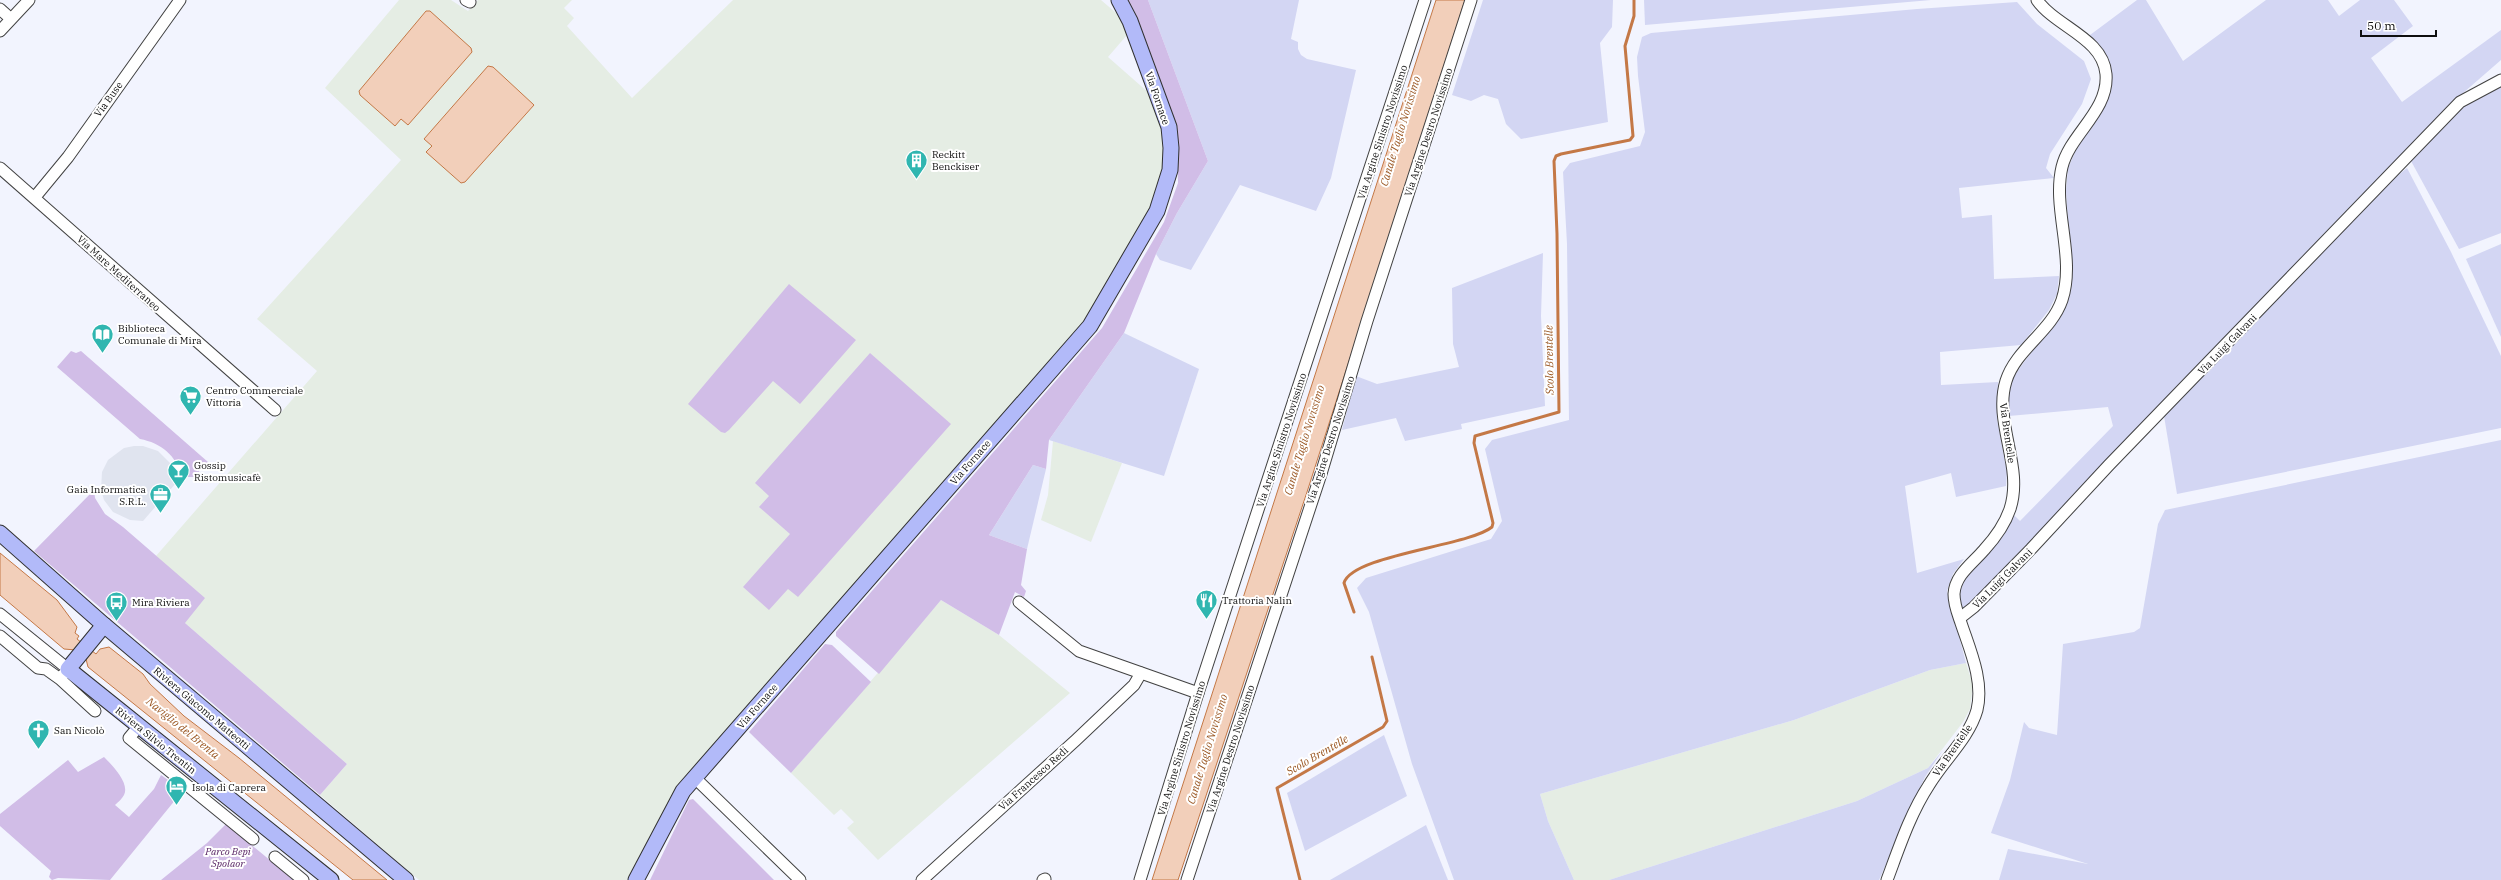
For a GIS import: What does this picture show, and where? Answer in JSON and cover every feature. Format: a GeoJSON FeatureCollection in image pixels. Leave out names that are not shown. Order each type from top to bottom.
{"type":"FeatureCollection","features":[{"type":"Feature","properties":{"kind":"street"},"geometry":{"type":"LineString","coordinates":[[0,31],[10,18],[29,0]]}},
{"type":"Feature","properties":{"kind":"street","name":"Via Buse"},"geometry":{"type":"LineString","coordinates":[[35,197],[68,157],[180,0]]}},
{"type":"Feature","properties":{"kind":"street","name":"Via Fornace"},"geometry":{"type":"LineString","coordinates":[[636,880],[683,791],[694,777],[1090,326],[1157,211],[1165,191],[1170,170],[1171,148],[1169,127],[1130,20],[1120,0]]}},
{"type":"Feature","properties":{"kind":"street","name":"Via Argine Sinistro Novissimo"},"geometry":{"type":"LineString","coordinates":[[1140,880],[1198,693],[1425,0]]}},
{"type":"Feature","properties":{"kind":"street","name":"Via Argine Destro Novissimo"},"geometry":{"type":"LineString","coordinates":[[1187,880],[1321,474],[1367,321],[1471,0]]}},
{"type":"Feature","properties":{"kind":"street","name":"Via Brentelle"},"geometry":{"type":"LineString","coordinates":[[1887,880],[1900,843],[1924,793],[1966,733],[1977,709],[1978,682],[1954,599],[1957,582],[1997,534],[2006,518],[2013,498],[2014,477],[2003,410],[2007,381],[2015,363],[2053,316],[2065,288],[2066,264],[2060,179],[2063,164],[2068,151],[2096,109],[2106,82],[2104,66],[2096,51],[2052,17],[2037,0]]}},
{"type":"Feature","properties":{"kind":"street"},"geometry":{"type":"LineString","coordinates":[[0,9],[10,18]]}},
{"type":"Feature","properties":{"kind":"street","name":"Via Luigi Galvani"},"geometry":{"type":"LineString","coordinates":[[1960,618],[1974,607],[2031,549],[2108,465],[2460,102],[2501,80]]}},
{"type":"Feature","properties":{"kind":"street","name":"Via Mare Mediterraneo"},"geometry":{"type":"LineString","coordinates":[[0,168],[35,197],[274,410]]}},
{"type":"Feature","properties":{"kind":"street","name":"Riviera Giacomo Matteotti"},"geometry":{"type":"LineString","coordinates":[[0,533],[104,625],[406,880]]}},
{"type":"Feature","properties":{"kind":"street"},"geometry":{"type":"LineString","coordinates":[[1019,602],[1079,651],[1198,693]]}},
{"type":"Feature","properties":{"kind":"street","name":"Riviera Silvio Trentin"},"geometry":{"type":"LineString","coordinates":[[0,614],[64,674],[139,726],[213,796],[331,880]]}},
{"type":"Feature","properties":{"kind":"street"},"geometry":{"type":"LineString","coordinates":[[64,674],[104,625]]}},
{"type":"Feature","properties":{"kind":"street"},"geometry":{"type":"LineString","coordinates":[[0,636],[38,668],[64,674],[95,711]]}},
{"type":"Feature","properties":{"kind":"street","name":"Via Francesco Redi"},"geometry":{"type":"LineString","coordinates":[[922,880],[1134,685],[1141,673]]}},
{"type":"Feature","properties":{"kind":"street"},"geometry":{"type":"LineString","coordinates":[[694,777],[800,880]]}},
{"type":"Feature","properties":{"kind":"street"},"geometry":{"type":"LineString","coordinates":[[213,796],[253,839]]}},
{"type":"Feature","properties":{"kind":"street"},"geometry":{"type":"LineString","coordinates":[[275,857],[303,880]]}},
{"type":"Feature","properties":{"kind":"shaded area"},"geometry":{"type":"Polygon","coordinates":[[[399,0],[451,0],[468,11],[478,0],[572,0],[564,8],[574,18],[567,26],[632,98],[733,0],[1101,0],[1122,18],[1127,35],[1108,57],[1149,93],[1166,137],[1161,193],[1088,317],[679,784],[627,880],[419,880],[320,795],[347,764],[185,623],[156,556],[317,371],[257,319],[401,160],[325,88],[399,0]]]}},
{"type":"Feature","properties":{"kind":"shaded area"},"geometry":{"type":"Polygon","coordinates":[[[1148,0],[1299,0],[1291,39],[1298,42],[1298,49],[1301,55],[1307,59],[1356,70],[1331,178],[1316,211],[1240,185],[1191,270],[1160,260],[1156,254],[1177,213],[1208,161],[1148,0]]]}},
{"type":"Feature","properties":{"kind":"shaded area"},"geometry":{"type":"Polygon","coordinates":[[[1483,0],[1613,0],[1612,27],[1600,43],[1608,122],[1521,139],[1506,124],[1498,99],[1484,95],[1471,101],[1452,95],[1483,0]]]}},
{"type":"Feature","properties":{"kind":"shaded area"},"geometry":{"type":"Polygon","coordinates":[[[1644,0],[1931,0],[1645,25],[1644,0]]]}},
{"type":"Feature","properties":{"kind":"shaded area"},"geometry":{"type":"Polygon","coordinates":[[[2137,0],[2146,0],[2183,61],[2266,0],[2328,0],[2339,16],[2360,0],[2394,0],[2413,26],[2371,58],[2402,102],[2501,30],[2501,60],[2447,107],[1973,604],[1963,609],[1961,607],[1958,591],[1961,584],[2013,514],[2020,521],[2113,426],[2108,407],[2009,416],[2007,401],[2013,377],[2057,318],[2070,254],[2066,191],[2068,168],[2076,150],[2099,113],[2110,83],[2086,38],[2137,0]]]}},
{"type":"Feature","properties":{"kind":"shaded area"},"geometry":{"type":"Polygon","coordinates":[[[2017,2],[2037,24],[2084,61],[2091,79],[2082,104],[2050,154],[2046,168],[2054,178],[1959,188],[1962,218],[1992,215],[1994,279],[2059,276],[2057,294],[2049,310],[2021,345],[1940,352],[1941,385],[1998,382],[1997,419],[2007,472],[2006,486],[1956,497],[1951,473],[1905,486],[1917,573],[1964,559],[1953,574],[1947,591],[1966,663],[1930,670],[1794,720],[1540,794],[1548,821],[1574,880],[1454,880],[1412,764],[1369,612],[1357,588],[1366,578],[1491,539],[1502,521],[1485,449],[1492,440],[1569,420],[1567,244],[1563,172],[1570,163],[1640,146],[1645,132],[1637,57],[1642,37],[1651,33],[1917,9],[2017,2]]]}},
{"type":"Feature","properties":{"kind":"shaded area"},"geometry":{"type":"Polygon","coordinates":[[[2501,84],[2501,233],[2459,249],[2411,161],[2458,108],[2501,84]]]}},
{"type":"Feature","properties":{"kind":"shaded area"},"geometry":{"type":"Polygon","coordinates":[[[2407,168],[2451,252],[2501,356],[2501,428],[2177,494],[2164,416],[2392,180],[2407,168]]]}},
{"type":"Feature","properties":{"kind":"shaded area"},"geometry":{"type":"Polygon","coordinates":[[[2501,244],[2501,337],[2466,259],[2501,244]]]}},
{"type":"Feature","properties":{"kind":"shaded area"},"geometry":{"type":"Polygon","coordinates":[[[1543,253],[1541,316],[1545,406],[1461,424],[1462,429],[1405,441],[1396,418],[1342,430],[1356,376],[1377,384],[1459,367],[1453,344],[1452,288],[1543,253]]]}},
{"type":"Feature","properties":{"kind":"shaded area"},"geometry":{"type":"Polygon","coordinates":[[[1124,333],[1199,369],[1164,476],[1049,440],[1124,333]]]}},
{"type":"Feature","properties":{"kind":"shaded area"},"geometry":{"type":"Polygon","coordinates":[[[2501,440],[2501,880],[1999,880],[2008,849],[2088,864],[1991,833],[2010,780],[2024,722],[2029,728],[2057,735],[2063,644],[2134,632],[2140,628],[2158,524],[2165,510],[2501,440]]]}},
{"type":"Feature","properties":{"kind":"shaded area"},"geometry":{"type":"Polygon","coordinates":[[[1053,441],[1122,463],[1091,542],[1041,520],[1048,495],[1053,441]]]}},
{"type":"Feature","properties":{"kind":"shaded area"},"geometry":{"type":"Polygon","coordinates":[[[143,446],[158,451],[170,463],[176,479],[176,483],[143,521],[130,520],[113,512],[104,500],[101,490],[102,472],[108,460],[124,448],[143,446]]]}},
{"type":"Feature","properties":{"kind":"shaded area"},"geometry":{"type":"Polygon","coordinates":[[[1033,465],[1046,469],[1027,549],[989,535],[1033,465]]]}},
{"type":"Feature","properties":{"kind":"shaded area"},"geometry":{"type":"Polygon","coordinates":[[[941,600],[999,635],[1070,693],[878,860],[847,828],[854,822],[841,809],[834,815],[791,773],[941,600]]]}},
{"type":"Feature","properties":{"kind":"shaded area"},"geometry":{"type":"Polygon","coordinates":[[[1966,663],[1973,685],[1970,709],[1963,722],[1928,768],[1857,801],[1609,880],[1574,880],[1548,821],[1540,794],[1794,720],[1930,670],[1966,663]]]}},
{"type":"Feature","properties":{"kind":"shaded area"},"geometry":{"type":"Polygon","coordinates":[[[1384,735],[1407,796],[1305,851],[1287,793],[1384,735]]]}},
{"type":"Feature","properties":{"kind":"shaded area"},"geometry":{"type":"Polygon","coordinates":[[[1943,750],[1925,777],[1879,880],[1609,880],[1857,801],[1928,768],[1943,750]]]}},
{"type":"Feature","properties":{"kind":"shaded area"},"geometry":{"type":"Polygon","coordinates":[[[1426,825],[1448,880],[1330,880],[1426,825]]]}},
{"type":"Feature","properties":{"kind":"green space"},"geometry":{"type":"Polygon","coordinates":[[[1125,0],[1148,0],[1208,161],[1177,213],[1156,254],[1124,333],[1049,440],[1046,469],[1033,465],[989,535],[1027,549],[1021,585],[1026,591],[1024,597],[1015,592],[999,635],[941,600],[879,674],[836,636],[836,632],[1102,328],[1164,222],[1178,183],[1177,145],[1125,0]]]}},
{"type":"Feature","properties":{"kind":"green space"},"geometry":{"type":"Polygon","coordinates":[[[789,284],[856,340],[800,404],[773,381],[729,430],[725,433],[721,432],[688,404],[789,284]]]}},
{"type":"Feature","properties":{"kind":"green space"},"geometry":{"type":"Polygon","coordinates":[[[71,351],[76,353],[81,351],[208,462],[194,477],[182,477],[176,462],[167,451],[155,444],[140,439],[57,367],[71,351]]]}},
{"type":"Feature","properties":{"kind":"green space"},"geometry":{"type":"Polygon","coordinates":[[[870,353],[951,424],[798,597],[788,589],[769,610],[743,587],[790,534],[759,507],[769,496],[755,483],[870,353]]]}},
{"type":"Feature","properties":{"kind":"green space"},"geometry":{"type":"Polygon","coordinates":[[[94,490],[95,498],[105,514],[123,527],[205,598],[185,623],[347,764],[320,795],[34,551],[94,490]]]}},
{"type":"Feature","properties":{"kind":"green space"},"geometry":{"type":"Polygon","coordinates":[[[825,644],[832,645],[871,682],[791,773],[749,732],[825,644]]]}},
{"type":"Feature","properties":{"kind":"green space"},"geometry":{"type":"Polygon","coordinates":[[[104,757],[119,774],[125,785],[124,795],[115,805],[129,817],[154,789],[161,775],[178,787],[172,795],[176,799],[110,880],[58,878],[52,880],[49,877],[51,871],[0,826],[0,814],[68,760],[78,772],[104,757]]]}},
{"type":"Feature","properties":{"kind":"green space"},"geometry":{"type":"Polygon","coordinates":[[[693,799],[774,880],[650,880],[689,800],[693,799]]]}},
{"type":"Feature","properties":{"kind":"green space","name":"Parco Bepi Spolaor"},"geometry":{"type":"Polygon","coordinates":[[[226,824],[294,880],[161,880],[207,843],[226,824]]]}},
{"type":"Feature","properties":{"kind":"water","name":"Canale Taglio Novissimo"},"geometry":{"type":"Polygon","coordinates":[[[1436,0],[1465,0],[1307,492],[1178,880],[1152,880],[1436,0]]]}},
{"type":"Feature","properties":{"kind":"water"},"geometry":{"type":"Polygon","coordinates":[[[426,11],[430,11],[471,48],[472,52],[408,125],[401,119],[395,126],[360,95],[359,91],[426,11]]]}},
{"type":"Feature","properties":{"kind":"water"},"geometry":{"type":"Polygon","coordinates":[[[488,66],[493,67],[534,105],[465,182],[461,183],[426,152],[432,146],[424,139],[488,66]]]}},
{"type":"Feature","properties":{"kind":"water","name":"Naviglio del Brenta"},"geometry":{"type":"Polygon","coordinates":[[[0,553],[57,600],[77,627],[75,633],[79,636],[77,639],[96,654],[100,649],[109,647],[143,674],[150,684],[184,716],[239,758],[387,880],[353,880],[88,667],[86,659],[76,650],[64,649],[0,595],[0,553]]]}},
{"type":"Feature","properties":{"kind":"waterway","name":"Scolo Brentelle"},"geometry":{"type":"LineString","coordinates":[[1354,612],[1344,583],[1352,573],[1367,565],[1388,558],[1460,540],[1479,534],[1492,527],[1493,523],[1474,443],[1475,436],[1559,412],[1557,234],[1554,161],[1556,156],[1561,154],[1630,140],[1633,136],[1625,46],[1634,16],[1634,0]]}},
{"type":"Feature","properties":{"kind":"waterway","name":"Scolo Brentelle"},"geometry":{"type":"LineString","coordinates":[[1300,880],[1277,788],[1383,727],[1387,721],[1372,657]]}},
{"type":"Feature","properties":{"kind":"place","name":"Reckitt Benckiser"},"geometry":{"type":"Point","coordinates":[916,180]}},
{"type":"Feature","properties":{"kind":"place","name":"Biblioteca Comunale di Mira"},"geometry":{"type":"Point","coordinates":[103,354]}},
{"type":"Feature","properties":{"kind":"place","name":"Centro Commerciale Vittoria"},"geometry":{"type":"Point","coordinates":[191,416]}},
{"type":"Feature","properties":{"kind":"place","name":"Gossip Ristomusicafè"},"geometry":{"type":"Point","coordinates":[178,490]}},
{"type":"Feature","properties":{"kind":"place","name":"Gaia Informatica S.R.L."},"geometry":{"type":"Point","coordinates":[161,514]}},
{"type":"Feature","properties":{"kind":"place","name":"Trattoria Nalin"},"geometry":{"type":"Point","coordinates":[1207,620]}},
{"type":"Feature","properties":{"kind":"place","name":"Mira Riviera"},"geometry":{"type":"Point","coordinates":[116,622]}},
{"type":"Feature","properties":{"kind":"place","name":"San Nicolò"},"geometry":{"type":"Point","coordinates":[39,750]}},
{"type":"Feature","properties":{"kind":"place","name":"Isola di Caprera"},"geometry":{"type":"Point","coordinates":[176,806]}}]}
